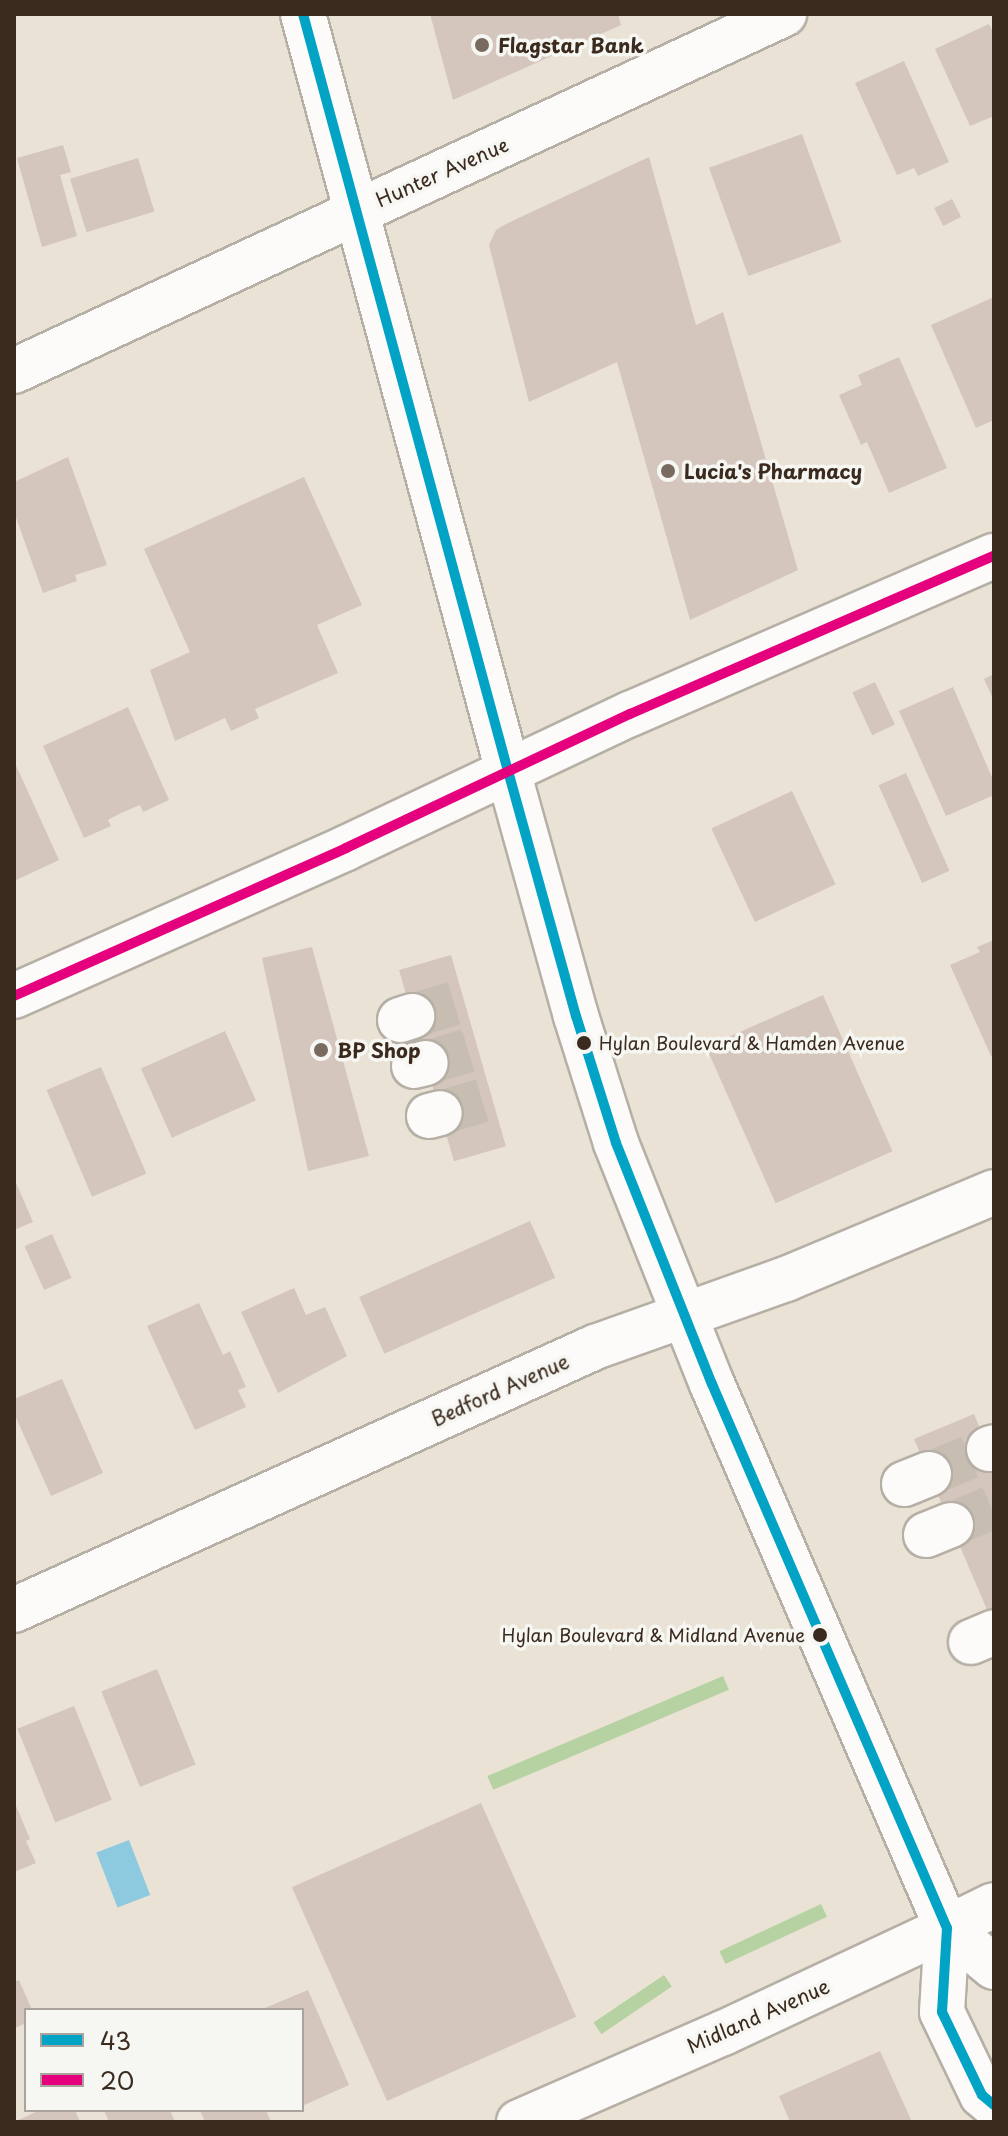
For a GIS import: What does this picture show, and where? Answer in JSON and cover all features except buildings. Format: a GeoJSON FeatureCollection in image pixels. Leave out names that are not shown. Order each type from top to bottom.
{"type":"FeatureCollection","features":[{"type":"Feature","properties":{"kind":"street"},"geometry":{"type":"LineString","coordinates":[[303,14],[508,771],[576,1016],[612,1131],[685,1315],[947,1928],[942,2012],[982,2095],[994,2105]]}},
{"type":"Feature","properties":{"kind":"street","name":"Hunter Avenue"},"geometry":{"type":"LineString","coordinates":[[14,371],[784,14]]}},
{"type":"Feature","properties":{"kind":"street"},"geometry":{"type":"LineString","coordinates":[[14,996],[346,848],[508,771],[994,556]]}},
{"type":"Feature","properties":{"kind":"street","name":"Bedford Avenue"},"geometry":{"type":"LineString","coordinates":[[14,1610],[595,1347],[786,1279],[994,1192]]}},
{"type":"Feature","properties":{"kind":"street","name":"Midland Avenue"},"geometry":{"type":"LineString","coordinates":[[519,2122],[737,2026],[994,1905]]}},
{"type":"Feature","properties":{"kind":"street"},"geometry":{"type":"LineString","coordinates":[[947,1928],[994,1967]]}},
{"type":"Feature","properties":{"kind":"green space"},"geometry":{"type":"Polygon","coordinates":[[[723,1676],[729,1690],[493,1790],[487,1776],[723,1676]]]}},
{"type":"Feature","properties":{"kind":"green space"},"geometry":{"type":"Polygon","coordinates":[[[821,1904],[827,1917],[725,1964],[719,1951],[821,1904]]]}},
{"type":"Feature","properties":{"kind":"green space"},"geometry":{"type":"Polygon","coordinates":[[[664,1975],[672,1987],[601,2034],[594,2023],[664,1975]]]}},
{"type":"Feature","properties":{"kind":"water"},"geometry":{"type":"Polygon","coordinates":[[[129,1840],[150,1895],[117,1908],[96,1853],[129,1840]]]}},
{"type":"Feature","properties":{"kind":"tunnel"},"geometry":{"type":"LineString","coordinates":[[412,1016],[465,1000]]}},
{"type":"Feature","properties":{"kind":"tunnel"},"geometry":{"type":"LineString","coordinates":[[426,1063],[479,1047]]}},
{"type":"Feature","properties":{"kind":"tunnel"},"geometry":{"type":"LineString","coordinates":[[440,1113],[494,1097]]}},
{"type":"Feature","properties":{"kind":"tunnel"},"geometry":{"type":"LineString","coordinates":[[929,1474],[989,1449]]}},
{"type":"Feature","properties":{"kind":"tunnel"},"geometry":{"type":"LineString","coordinates":[[951,1525],[994,1506]]}},
{"type":"Feature","properties":{"kind":"transit line","name":"43"},"geometry":{"type":"LineString","coordinates":[[303,14],[508,771],[576,1016],[616,1143],[712,1384],[947,1928],[942,2012],[982,2095],[994,2105]]}},
{"type":"Feature","properties":{"kind":"transit line","name":"20"},"geometry":{"type":"LineString","coordinates":[[14,996],[346,848],[630,714],[994,556]]}},
{"type":"Feature","properties":{"kind":"place","name":"Flagstar Bank"},"geometry":{"type":"Point","coordinates":[482,45]}},
{"type":"Feature","properties":{"kind":"place","name":"Lucia's Pharmacy"},"geometry":{"type":"Point","coordinates":[668,471]}},
{"type":"Feature","properties":{"kind":"place","name":"Hylan Boulevard & Hamden Avenue"},"geometry":{"type":"Point","coordinates":[584,1043]}},
{"type":"Feature","properties":{"kind":"place","name":"BP Shop"},"geometry":{"type":"Point","coordinates":[321,1050]}},
{"type":"Feature","properties":{"kind":"place","name":"Hylan Boulevard & Midland Avenue"},"geometry":{"type":"Point","coordinates":[820,1635]}}]}
